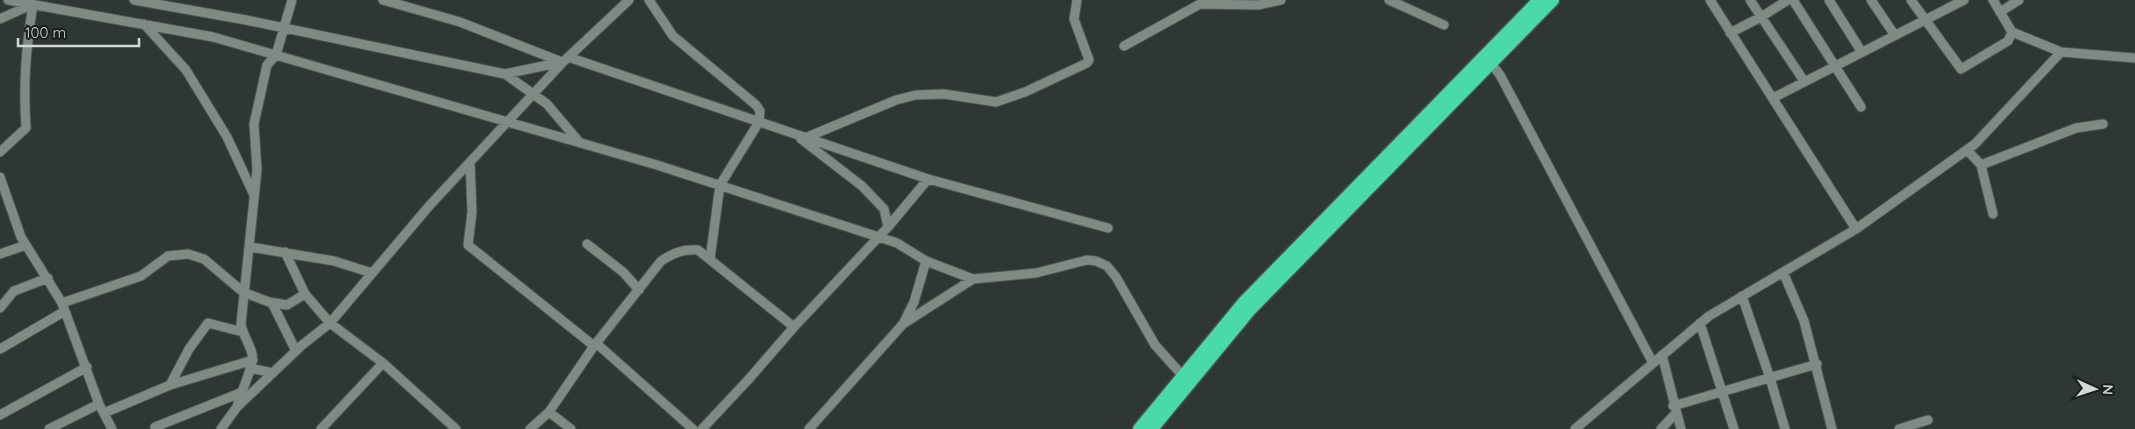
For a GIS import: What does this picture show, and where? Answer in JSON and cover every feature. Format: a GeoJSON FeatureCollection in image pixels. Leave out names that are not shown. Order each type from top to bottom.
{"type":"FeatureCollection","features":[{"type":"Feature","properties":{"kind":"highway"},"geometry":{"type":"LineString","coordinates":[[1139,429],[1243,303],[1539,0]]}},
{"type":"Feature","properties":{"kind":"highway"},"geometry":{"type":"LineString","coordinates":[[1152,429],[1250,310],[1553,0]]}},
{"type":"Feature","properties":{"kind":"street"},"geometry":{"type":"LineString","coordinates":[[8,0],[32,2],[214,37],[720,185],[897,243],[926,261],[974,279],[1036,273],[1087,260],[1096,261],[1107,266],[1116,277],[1155,345],[1182,375]]}},
{"type":"Feature","properties":{"kind":"street"},"geometry":{"type":"LineString","coordinates":[[0,19],[32,2],[43,0]]}},
{"type":"Feature","properties":{"kind":"street"},"geometry":{"type":"LineString","coordinates":[[134,0],[505,74],[547,104],[580,143]]}},
{"type":"Feature","properties":{"kind":"street"},"geometry":{"type":"LineString","coordinates":[[237,407],[251,364],[252,353],[243,332],[243,292],[250,247],[257,170],[254,124],[267,65],[276,55],[292,0]]}},
{"type":"Feature","properties":{"kind":"street"},"geometry":{"type":"LineString","coordinates":[[384,0],[460,22],[565,59],[928,179],[1108,228]]}},
{"type":"Feature","properties":{"kind":"street"},"geometry":{"type":"LineString","coordinates":[[221,429],[237,407],[296,351],[330,323],[430,204],[565,59],[629,0]]}},
{"type":"Feature","properties":{"kind":"street"},"geometry":{"type":"LineString","coordinates":[[649,0],[673,36],[756,105],[760,111],[759,122],[720,185],[710,259]]}},
{"type":"Feature","properties":{"kind":"street"},"geometry":{"type":"LineString","coordinates":[[802,137],[887,104],[916,95],[944,94],[996,102],[1024,92],[1087,64],[1089,60],[1074,19],[1077,0]]}},
{"type":"Feature","properties":{"kind":"street"},"geometry":{"type":"LineString","coordinates":[[1245,0],[1258,5]]}},
{"type":"Feature","properties":{"kind":"street"},"geometry":{"type":"LineString","coordinates":[[1124,46],[1200,4],[1258,5],[1281,0]]}},
{"type":"Feature","properties":{"kind":"street"},"geometry":{"type":"LineString","coordinates":[[1389,0],[1444,25]]}},
{"type":"Feature","properties":{"kind":"street"},"geometry":{"type":"LineString","coordinates":[[1710,0],[1856,229]]}},
{"type":"Feature","properties":{"kind":"street"},"geometry":{"type":"LineString","coordinates":[[1750,0],[1804,81]]}},
{"type":"Feature","properties":{"kind":"street"},"geometry":{"type":"LineString","coordinates":[[1730,33],[1762,17],[1788,0]]}},
{"type":"Feature","properties":{"kind":"street"},"geometry":{"type":"LineString","coordinates":[[1793,0],[1861,107]]}},
{"type":"Feature","properties":{"kind":"street"},"geometry":{"type":"LineString","coordinates":[[1829,0],[1861,51]]}},
{"type":"Feature","properties":{"kind":"street"},"geometry":{"type":"LineString","coordinates":[[1871,0],[1894,34]]}},
{"type":"Feature","properties":{"kind":"street"},"geometry":{"type":"LineString","coordinates":[[1911,0],[1961,70],[2008,41],[2012,32]]}},
{"type":"Feature","properties":{"kind":"street"},"geometry":{"type":"LineString","coordinates":[[1993,0],[2012,32],[2061,52],[2135,58]]}},
{"type":"Feature","properties":{"kind":"street"},"geometry":{"type":"LineString","coordinates":[[2000,12],[2019,0]]}},
{"type":"Feature","properties":{"kind":"street"},"geometry":{"type":"LineString","coordinates":[[1773,98],[1834,64],[1894,34],[1926,21],[1958,1]]}},
{"type":"Feature","properties":{"kind":"street"},"geometry":{"type":"LineString","coordinates":[[0,152],[26,128],[23,77],[32,2]]}},
{"type":"Feature","properties":{"kind":"street"},"geometry":{"type":"LineString","coordinates":[[144,24],[186,70],[227,137],[255,197]]}},
{"type":"Feature","properties":{"kind":"street"},"geometry":{"type":"LineString","coordinates":[[1574,429],[1700,323],[1856,229],[1967,150],[2061,52]]}},
{"type":"Feature","properties":{"kind":"street"},"geometry":{"type":"LineString","coordinates":[[505,74],[565,59]]}},
{"type":"Feature","properties":{"kind":"street"},"geometry":{"type":"LineString","coordinates":[[1491,63],[1500,75],[1653,363]]}},
{"type":"Feature","properties":{"kind":"street"},"geometry":{"type":"LineString","coordinates":[[1981,165],[2076,128],[2103,124]]}},
{"type":"Feature","properties":{"kind":"street"},"geometry":{"type":"LineString","coordinates":[[802,137],[862,186],[884,209],[888,228]]}},
{"type":"Feature","properties":{"kind":"street"},"geometry":{"type":"LineString","coordinates":[[1967,150],[1981,165],[1993,214]]}},
{"type":"Feature","properties":{"kind":"street"},"geometry":{"type":"LineString","coordinates":[[470,162],[472,207],[468,245],[595,344],[693,429]]}},
{"type":"Feature","properties":{"kind":"street"},"geometry":{"type":"LineString","coordinates":[[0,177],[21,237],[48,278],[64,307],[99,404],[112,429]]}},
{"type":"Feature","properties":{"kind":"street"},"geometry":{"type":"LineString","coordinates":[[702,429],[878,236],[888,228],[928,179]]}},
{"type":"Feature","properties":{"kind":"street"},"geometry":{"type":"LineString","coordinates":[[587,244],[623,272],[639,290]]}},
{"type":"Feature","properties":{"kind":"street"},"geometry":{"type":"LineString","coordinates":[[0,254],[26,245]]}},
{"type":"Feature","properties":{"kind":"street"},"geometry":{"type":"LineString","coordinates":[[250,247],[334,261],[372,273]]}},
{"type":"Feature","properties":{"kind":"street"},"geometry":{"type":"LineString","coordinates":[[530,429],[549,412],[595,344],[661,261],[675,252],[684,249],[698,250],[794,327]]}},
{"type":"Feature","properties":{"kind":"street"},"geometry":{"type":"LineString","coordinates":[[285,252],[305,294],[330,323],[383,363],[456,429]]}},
{"type":"Feature","properties":{"kind":"street"},"geometry":{"type":"LineString","coordinates":[[0,349],[64,307],[141,276],[168,256],[179,254],[200,256],[243,292],[272,303],[287,305],[305,294]]}},
{"type":"Feature","properties":{"kind":"street"},"geometry":{"type":"LineString","coordinates":[[809,429],[903,324],[914,302],[926,261]]}},
{"type":"Feature","properties":{"kind":"street"},"geometry":{"type":"LineString","coordinates":[[1784,272],[1804,321],[1817,364],[1832,429]]}},
{"type":"Feature","properties":{"kind":"street"},"geometry":{"type":"LineString","coordinates":[[0,308],[14,291],[48,278]]}},
{"type":"Feature","properties":{"kind":"street"},"geometry":{"type":"LineString","coordinates":[[903,324],[974,279]]}},
{"type":"Feature","properties":{"kind":"street"},"geometry":{"type":"LineString","coordinates":[[1742,296],[1785,429]]}},
{"type":"Feature","properties":{"kind":"street"},"geometry":{"type":"LineString","coordinates":[[272,303],[296,351]]}},
{"type":"Feature","properties":{"kind":"street"},"geometry":{"type":"LineString","coordinates":[[170,385],[189,349],[208,323],[243,332]]}},
{"type":"Feature","properties":{"kind":"street"},"geometry":{"type":"LineString","coordinates":[[1700,323],[1734,429]]}},
{"type":"Feature","properties":{"kind":"street"},"geometry":{"type":"LineString","coordinates":[[1662,355],[1681,429]]}},
{"type":"Feature","properties":{"kind":"street"},"geometry":{"type":"LineString","coordinates":[[322,429],[383,363]]}},
{"type":"Feature","properties":{"kind":"street"},"geometry":{"type":"LineString","coordinates":[[104,413],[170,385],[251,364],[273,373]]}},
{"type":"Feature","properties":{"kind":"street"},"geometry":{"type":"LineString","coordinates":[[1661,429],[1675,409],[1723,392],[1817,364]]}},
{"type":"Feature","properties":{"kind":"street"},"geometry":{"type":"LineString","coordinates":[[0,415],[87,367]]}},
{"type":"Feature","properties":{"kind":"street"},"geometry":{"type":"LineString","coordinates":[[155,427],[240,393]]}},
{"type":"Feature","properties":{"kind":"street"},"geometry":{"type":"LineString","coordinates":[[49,429],[99,404]]}},
{"type":"Feature","properties":{"kind":"street"},"geometry":{"type":"LineString","coordinates":[[549,412],[571,429]]}},
{"type":"Feature","properties":{"kind":"street"},"geometry":{"type":"LineString","coordinates":[[1899,429],[1928,420]]}}]}
